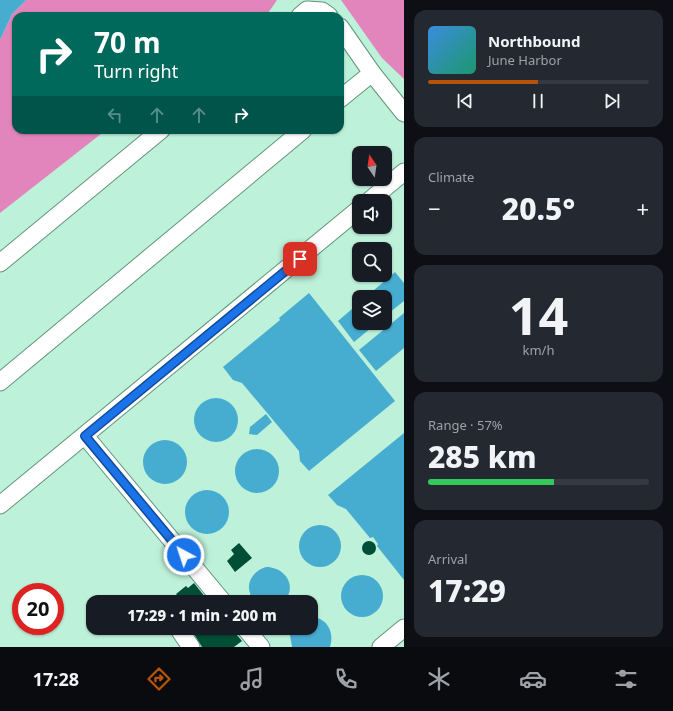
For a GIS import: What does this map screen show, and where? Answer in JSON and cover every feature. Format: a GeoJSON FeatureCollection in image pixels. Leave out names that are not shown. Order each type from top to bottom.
{"type":"FeatureCollection","features":[{"type":"Feature","properties":{"kind":"lane"},"geometry":{"type":"LineString","coordinates":[[305,12],[307,10],[323,12]]}},
{"type":"Feature","properties":{"kind":"lane"},"geometry":{"type":"LineString","coordinates":[[344,33],[372,73],[404,113]]}},
{"type":"Feature","properties":{"kind":"lane"},"geometry":{"type":"LineString","coordinates":[[344,96],[372,73]]}},
{"type":"Feature","properties":{"kind":"lane"},"geometry":{"type":"LineString","coordinates":[[0,263],[156,134]]}},
{"type":"Feature","properties":{"kind":"lane"},"geometry":{"type":"LineString","coordinates":[[0,382],[298,134]]}},
{"type":"Feature","properties":{"kind":"lane"},"geometry":{"type":"LineString","coordinates":[[377,194],[404,172]]}},
{"type":"Feature","properties":{"kind":"lane"},"geometry":{"type":"LineString","coordinates":[[0,505],[352,215]]}},
{"type":"Feature","properties":{"kind":"lane"},"geometry":{"type":"LineString","coordinates":[[85,436],[217,595]]}},
{"type":"Feature","properties":{"kind":"lane"},"geometry":{"type":"LineString","coordinates":[[381,647],[404,628]]}},
{"type":"Feature","properties":{"kind":"lane"},"geometry":{"type":"LineString","coordinates":[[183,635],[191,647]]}},
{"type":"Feature","properties":{"kind":"lane"},"geometry":{"type":"LineString","coordinates":[[251,635],[261,647]]}},
{"type":"Feature","properties":{"kind":"shaded area"},"geometry":{"type":"Polygon","coordinates":[[[26,0],[277,0],[269,12],[14,12],[26,0]]]}},
{"type":"Feature","properties":{"kind":"shaded area"},"geometry":{"type":"Polygon","coordinates":[[[341,0],[404,0],[404,79],[382,58],[341,0]]]}},
{"type":"Feature","properties":{"kind":"shaded area"},"geometry":{"type":"Polygon","coordinates":[[[12,14],[12,134],[101,134],[0,213],[0,40],[12,14]]]}},
{"type":"Feature","properties":{"kind":"water"},"geometry":{"type":"Polygon","coordinates":[[[0,0],[26,0],[14,12],[12,12],[0,40],[0,0]]]}},
{"type":"Feature","properties":{"kind":"water"},"geometry":{"type":"Polygon","coordinates":[[[395,272],[404,283],[404,301],[392,310],[392,290],[374,290],[383,282],[392,282],[392,275],[395,272]]]}},
{"type":"Feature","properties":{"kind":"water"},"geometry":{"type":"Polygon","coordinates":[[[309,293],[395,401],[309,471],[300,461],[299,451],[242,383],[233,380],[223,367],[280,320],[279,318],[309,293]]]}},
{"type":"Feature","properties":{"kind":"water"},"geometry":{"type":"Polygon","coordinates":[[[352,309],[352,330],[369,330],[354,342],[338,321],[352,309]]]}},
{"type":"Feature","properties":{"kind":"water"},"geometry":{"type":"Polygon","coordinates":[[[404,313],[404,348],[376,371],[359,350],[383,330],[392,330],[392,323],[404,313]]]}},
{"type":"Feature","properties":{"kind":"water"},"geometry":{"type":"Polygon","coordinates":[[[212,398],[220,398],[232,404],[238,416],[238,424],[232,436],[220,442],[212,442],[200,436],[194,424],[194,416],[200,404],[212,398]]]}},
{"type":"Feature","properties":{"kind":"water"},"geometry":{"type":"Polygon","coordinates":[[[266,414],[272,422],[257,435],[249,434],[250,427],[266,414]]]}},
{"type":"Feature","properties":{"kind":"water"},"geometry":{"type":"Polygon","coordinates":[[[404,433],[404,580],[377,546],[378,544],[373,537],[370,538],[346,509],[337,505],[328,495],[404,433]]]}},
{"type":"Feature","properties":{"kind":"water"},"geometry":{"type":"Polygon","coordinates":[[[165,440],[177,444],[183,450],[187,462],[183,474],[177,480],[165,484],[153,480],[147,474],[143,462],[147,450],[153,444],[165,440]]]}},
{"type":"Feature","properties":{"kind":"water"},"geometry":{"type":"Polygon","coordinates":[[[253,449],[261,449],[273,455],[279,467],[279,475],[273,487],[261,493],[253,493],[241,487],[235,475],[235,467],[241,455],[253,449]]]}},
{"type":"Feature","properties":{"kind":"water"},"geometry":{"type":"Polygon","coordinates":[[[207,490],[219,494],[225,500],[229,512],[225,524],[219,530],[207,534],[195,530],[189,524],[185,512],[189,500],[195,494],[207,490]]]}},
{"type":"Feature","properties":{"kind":"water"},"geometry":{"type":"Polygon","coordinates":[[[320,525],[335,531],[341,546],[335,561],[320,567],[305,561],[299,546],[305,531],[320,525]]]}},
{"type":"Feature","properties":{"kind":"water"},"geometry":{"type":"Polygon","coordinates":[[[266,567],[273,568],[284,574],[289,584],[290,590],[288,595],[250,595],[249,591],[250,581],[260,569],[266,567]]]}},
{"type":"Feature","properties":{"kind":"water"},"geometry":{"type":"Polygon","coordinates":[[[362,575],[377,581],[383,596],[377,611],[362,617],[347,611],[341,596],[347,581],[362,575]]]}},
{"type":"Feature","properties":{"kind":"water"},"geometry":{"type":"Polygon","coordinates":[[[318,618],[325,623],[330,631],[330,647],[292,647],[290,635],[318,635],[318,618]]]}},
{"type":"Feature","properties":{"kind":"building"},"geometry":{"type":"Polygon","coordinates":[[[366,541],[372,541],[376,545],[376,551],[372,555],[366,555],[362,551],[362,545],[366,541]]]}},
{"type":"Feature","properties":{"kind":"building"},"geometry":{"type":"Polygon","coordinates":[[[239,543],[252,558],[235,572],[227,561],[234,554],[231,550],[239,543]]]}},
{"type":"Feature","properties":{"kind":"building"},"geometry":{"type":"Polygon","coordinates":[[[194,583],[203,595],[176,594],[186,586],[188,588],[194,583]]]}},
{"type":"Feature","properties":{"kind":"building"},"geometry":{"type":"Polygon","coordinates":[[[195,635],[237,635],[242,641],[234,647],[202,647],[195,635]]]}},
{"type":"Feature","properties":{"kind":"route"},"geometry":{"type":"LineString","coordinates":[[184,555],[85,436],[300,259]]}}]}
